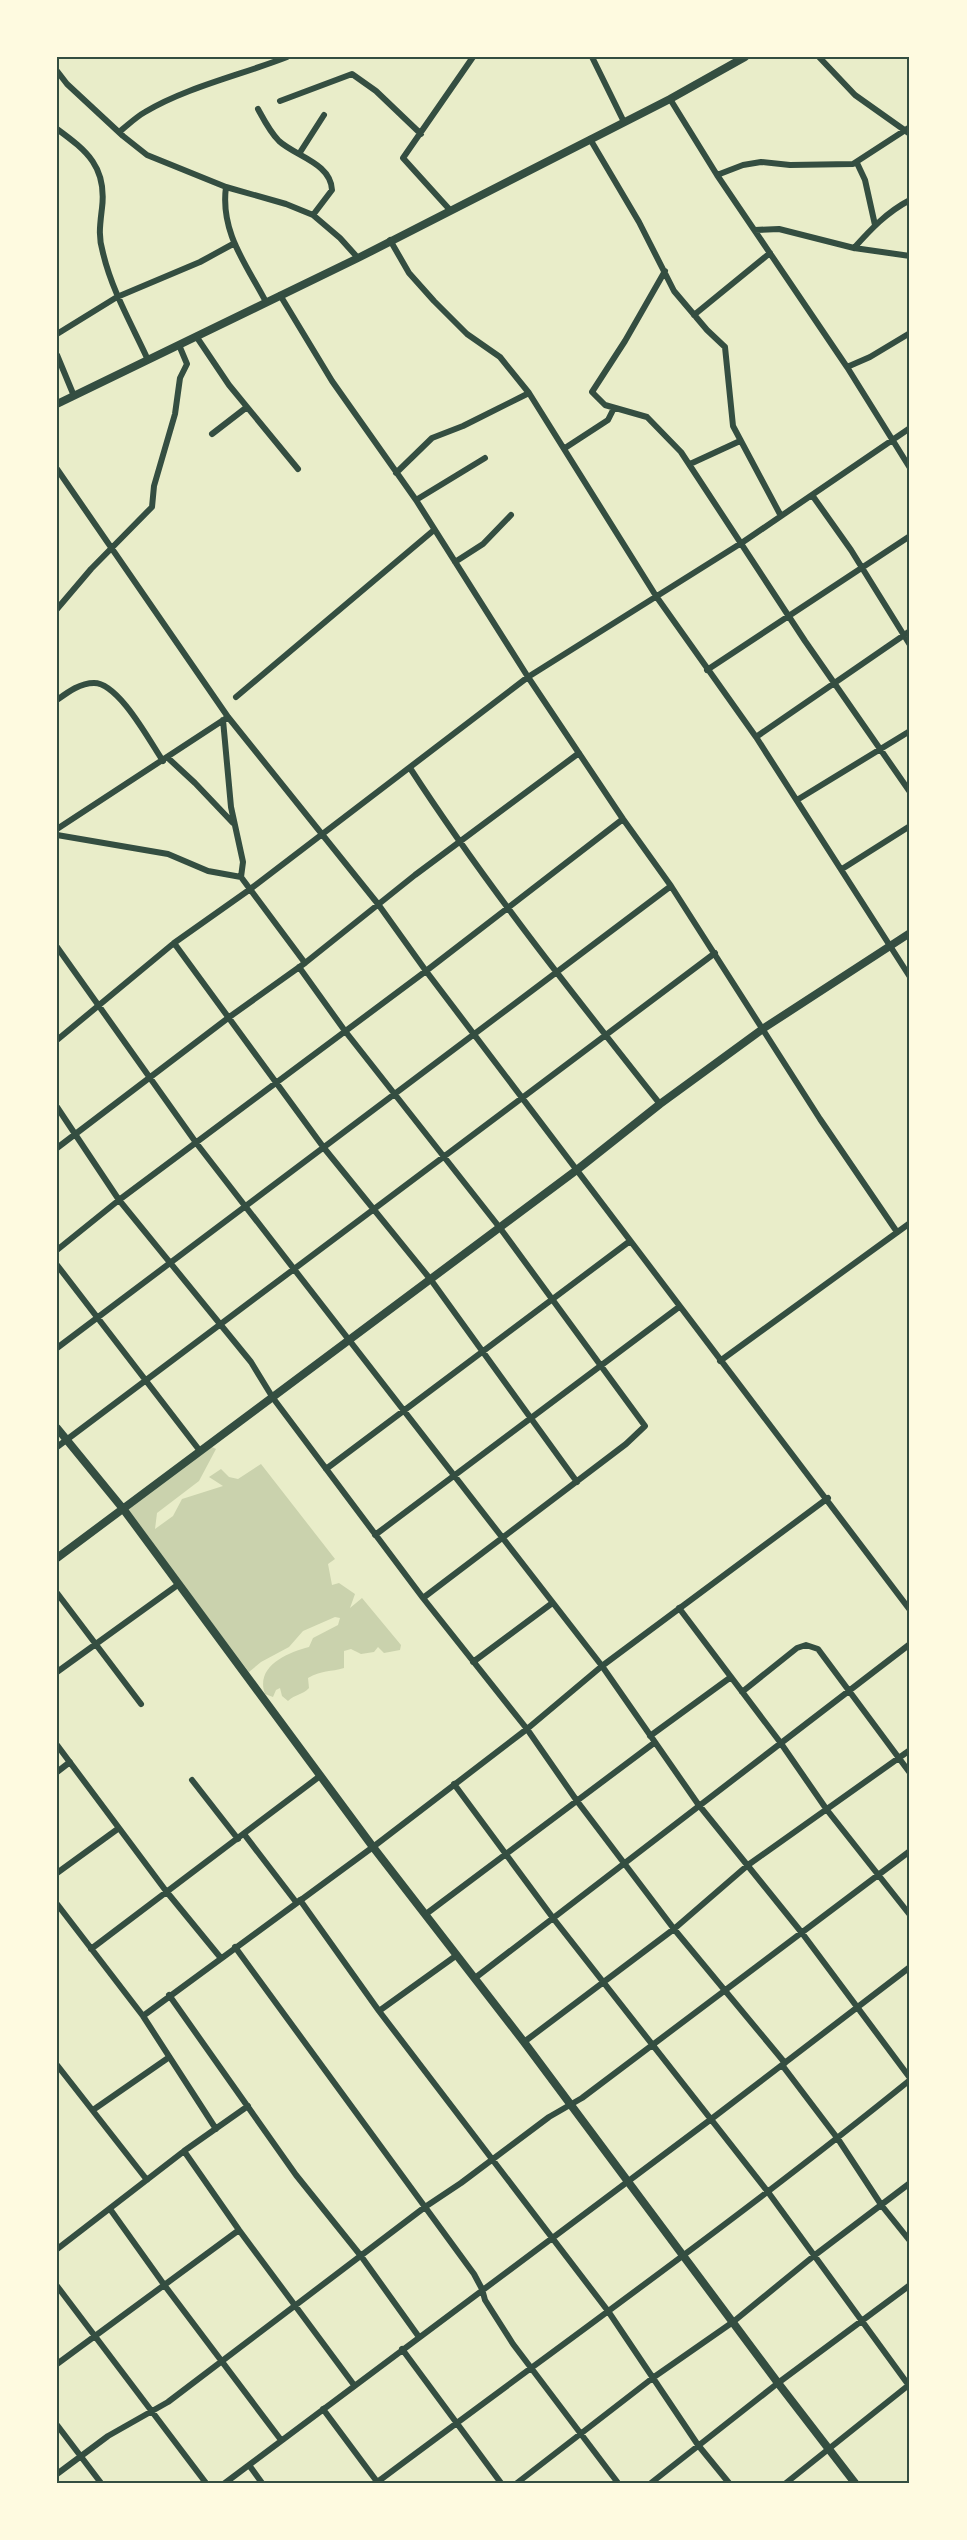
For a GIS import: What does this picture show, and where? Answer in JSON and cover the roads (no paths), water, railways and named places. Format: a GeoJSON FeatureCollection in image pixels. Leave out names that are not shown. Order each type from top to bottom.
{"type":"FeatureCollection","features":[{"type":"Feature","properties":{"kind":"main road"},"geometry":{"type":"LineString","coordinates":[[57,404],[358,258],[670,99],[745,57]]}},
{"type":"Feature","properties":{"kind":"street"},"geometry":{"type":"LineString","coordinates":[[120,132],[143,113],[159,105],[247,70],[287,57]]}},
{"type":"Feature","properties":{"kind":"street"},"geometry":{"type":"LineString","coordinates":[[450,210],[403,158],[473,57]]}},
{"type":"Feature","properties":{"kind":"street"},"geometry":{"type":"LineString","coordinates":[[592,57],[624,122]]}},
{"type":"Feature","properties":{"kind":"street"},"geometry":{"type":"LineString","coordinates":[[717,175],[743,165],[761,162],[790,165],[857,163],[909,130],[855,95],[819,57]]}},
{"type":"Feature","properties":{"kind":"street"},"geometry":{"type":"LineString","coordinates":[[280,101],[352,74],[370,86],[421,134]]}},
{"type":"Feature","properties":{"kind":"street"},"geometry":{"type":"LineString","coordinates":[[58,75],[147,155],[225,186],[286,204],[313,215],[340,238],[358,258]]}},
{"type":"Feature","properties":{"kind":"street"},"geometry":{"type":"LineString","coordinates":[[670,99],[717,175],[847,367],[910,468]]}},
{"type":"Feature","properties":{"kind":"street"},"geometry":{"type":"LineString","coordinates":[[258,109],[280,142],[320,168],[332,186],[328,197],[313,215]]}},
{"type":"Feature","properties":{"kind":"street"},"geometry":{"type":"LineString","coordinates":[[299,154],[324,115]]}},
{"type":"Feature","properties":{"kind":"street"},"geometry":{"type":"LineString","coordinates":[[57,129],[88,153],[96,165],[103,193],[98,228],[99,239],[117,297],[148,360]]}},
{"type":"Feature","properties":{"kind":"street"},"geometry":{"type":"LineString","coordinates":[[590,139],[674,291],[725,347],[733,426],[781,516]]}},
{"type":"Feature","properties":{"kind":"street"},"geometry":{"type":"LineString","coordinates":[[857,163],[865,180],[875,225]]}},
{"type":"Feature","properties":{"kind":"street"},"geometry":{"type":"LineString","coordinates":[[225,186],[224,213],[233,244],[266,302]]}},
{"type":"Feature","properties":{"kind":"street"},"geometry":{"type":"LineString","coordinates":[[854,248],[896,206],[910,200]]}},
{"type":"Feature","properties":{"kind":"street"},"geometry":{"type":"LineString","coordinates":[[755,230],[779,229],[854,248],[910,256]]}},
{"type":"Feature","properties":{"kind":"street"},"geometry":{"type":"LineString","coordinates":[[390,240],[409,273],[434,301],[462,330],[500,357],[529,393],[656,596],[756,737],[910,977]]}},
{"type":"Feature","properties":{"kind":"street"},"geometry":{"type":"LineString","coordinates":[[57,334],[117,297],[190,267],[233,244]]}},
{"type":"Feature","properties":{"kind":"street"},"geometry":{"type":"LineString","coordinates":[[694,315],[770,253]]}},
{"type":"Feature","properties":{"kind":"street"},"geometry":{"type":"LineString","coordinates":[[665,271],[625,341],[592,392],[597,399],[614,408],[647,417],[675,445],[910,792]]}},
{"type":"Feature","properties":{"kind":"street"},"geometry":{"type":"LineString","coordinates":[[280,295],[332,381],[416,500],[528,677],[715,953],[820,1119],[897,1232]]}},
{"type":"Feature","properties":{"kind":"street"},"geometry":{"type":"LineString","coordinates":[[847,367],[870,357],[910,333]]}},
{"type":"Feature","properties":{"kind":"street"},"geometry":{"type":"LineString","coordinates":[[196,336],[211,360],[247,407],[298,469]]}},
{"type":"Feature","properties":{"kind":"street"},"geometry":{"type":"LineString","coordinates":[[57,609],[91,568],[152,507],[154,486],[175,414],[180,378],[187,364],[179,345]]}},
{"type":"Feature","properties":{"kind":"street"},"geometry":{"type":"LineString","coordinates":[[57,355],[74,396]]}},
{"type":"Feature","properties":{"kind":"street"},"geometry":{"type":"LineString","coordinates":[[396,473],[432,438],[463,426],[529,393]]}},
{"type":"Feature","properties":{"kind":"street"},"geometry":{"type":"LineString","coordinates":[[212,434],[247,407]]}},
{"type":"Feature","properties":{"kind":"street"},"geometry":{"type":"LineString","coordinates":[[565,448],[608,420],[614,408]]}},
{"type":"Feature","properties":{"kind":"street"},"geometry":{"type":"LineString","coordinates":[[57,1040],[98,1003],[174,943],[249,890],[528,677],[742,542],[910,428]]}},
{"type":"Feature","properties":{"kind":"street"},"geometry":{"type":"LineString","coordinates":[[690,464],[740,441]]}},
{"type":"Feature","properties":{"kind":"street"},"geometry":{"type":"LineString","coordinates":[[416,500],[485,458]]}},
{"type":"Feature","properties":{"kind":"street"},"geometry":{"type":"LineString","coordinates":[[57,469],[113,547],[225,718],[323,834],[378,904],[426,971],[578,1169],[720,1361],[828,1498],[910,1610]]}},
{"type":"Feature","properties":{"kind":"street"},"geometry":{"type":"LineString","coordinates":[[812,495],[907,633],[910,645]]}},
{"type":"Feature","properties":{"kind":"street"},"geometry":{"type":"LineString","coordinates":[[455,562],[483,544],[511,515]]}},
{"type":"Feature","properties":{"kind":"street"},"geometry":{"type":"LineString","coordinates":[[236,697],[434,530]]}},
{"type":"Feature","properties":{"kind":"street"},"geometry":{"type":"LineString","coordinates":[[707,670],[910,536]]}},
{"type":"Feature","properties":{"kind":"street"},"geometry":{"type":"LineString","coordinates":[[756,737],[907,633]]}},
{"type":"Feature","properties":{"kind":"street"},"geometry":{"type":"LineString","coordinates":[[57,700],[73,688],[95,682],[112,689],[165,759],[195,783],[234,824]]}},
{"type":"Feature","properties":{"kind":"street"},"geometry":{"type":"LineString","coordinates":[[57,829],[225,718]]}},
{"type":"Feature","properties":{"kind":"street"},"geometry":{"type":"LineString","coordinates":[[225,718],[227,783],[243,862],[241,877],[345,1031],[500,1228],[645,1426],[643,1430],[577,1482],[423,1598]]}},
{"type":"Feature","properties":{"kind":"street"},"geometry":{"type":"LineString","coordinates":[[797,800],[910,730]]}},
{"type":"Feature","properties":{"kind":"street"},"geometry":{"type":"LineString","coordinates":[[57,1148],[228,1018],[302,965],[459,842],[579,753]]}},
{"type":"Feature","properties":{"kind":"street"},"geometry":{"type":"LineString","coordinates":[[410,768],[459,842],[507,908],[660,1104]]}},
{"type":"Feature","properties":{"kind":"street"},"geometry":{"type":"LineString","coordinates":[[57,1250],[119,1200],[198,1144],[623,819]]}},
{"type":"Feature","properties":{"kind":"street"},"geometry":{"type":"LineString","coordinates":[[842,869],[910,826]]}},
{"type":"Feature","properties":{"kind":"street"},"geometry":{"type":"LineString","coordinates":[[57,835],[168,854],[208,871],[241,877]]}},
{"type":"Feature","properties":{"kind":"street"},"geometry":{"type":"LineString","coordinates":[[57,1348],[670,886]]}},
{"type":"Feature","properties":{"kind":"street"},"geometry":{"type":"LineString","coordinates":[[57,1558],[350,1341],[578,1169],[660,1104],[764,1028],[910,933]]}},
{"type":"Feature","properties":{"kind":"street"},"geometry":{"type":"LineString","coordinates":[[174,943],[324,1148],[431,1280],[577,1482]]}},
{"type":"Feature","properties":{"kind":"street"},"geometry":{"type":"LineString","coordinates":[[57,947],[198,1144],[294,1271],[406,1411],[551,1604],[602,1666],[698,1804],[802,1932],[910,2079],[837,2139],[684,2257],[530,2367],[377,2483],[323,2409]]}},
{"type":"Feature","properties":{"kind":"street"},"geometry":{"type":"LineString","coordinates":[[57,1447],[715,953]]}},
{"type":"Feature","properties":{"kind":"street"},"geometry":{"type":"LineString","coordinates":[[57,1107],[119,1200],[251,1362],[273,1398],[375,1535],[527,1729],[577,1801],[674,1929],[784,2064],[882,2206],[910,2241]]}},
{"type":"Feature","properties":{"kind":"street"},"geometry":{"type":"LineString","coordinates":[[720,1361],[910,1223]]}},
{"type":"Feature","properties":{"kind":"street"},"geometry":{"type":"LineString","coordinates":[[326,1469],[552,1302],[630,1241]]}},
{"type":"Feature","properties":{"kind":"street"},"geometry":{"type":"LineString","coordinates":[[57,1265],[97,1320],[200,1451]]}},
{"type":"Feature","properties":{"kind":"street"},"geometry":{"type":"LineString","coordinates":[[375,1535],[679,1306]]}},
{"type":"Feature","properties":{"kind":"street"},"geometry":{"type":"LineString","coordinates":[[57,1428],[124,1510],[373,1847],[524,2042],[778,2384],[855,2483]]}},
{"type":"Feature","properties":{"kind":"street"},"geometry":{"type":"LineString","coordinates":[[142,2016],[373,1847],[527,1729],[602,1666],[828,1498]]}},
{"type":"Feature","properties":{"kind":"street"},"geometry":{"type":"LineString","coordinates":[[57,1672],[179,1584]]}},
{"type":"Feature","properties":{"kind":"street"},"geometry":{"type":"LineString","coordinates":[[57,1593],[141,1704]]}},
{"type":"Feature","properties":{"kind":"street"},"geometry":{"type":"LineString","coordinates":[[473,1662],[551,1604]]}},
{"type":"Feature","properties":{"kind":"street"},"geometry":{"type":"LineString","coordinates":[[679,1608],[780,1742],[826,1810],[910,1915]]}},
{"type":"Feature","properties":{"kind":"street"},"geometry":{"type":"LineString","coordinates":[[475,1978],[625,1864],[698,1804],[910,1644]]}},
{"type":"Feature","properties":{"kind":"street"},"geometry":{"type":"LineString","coordinates":[[742,1692],[797,1648],[809,1646],[818,1649],[910,1773]]}},
{"type":"Feature","properties":{"kind":"street"},"geometry":{"type":"LineString","coordinates":[[650,1736],[730,1677]]}},
{"type":"Feature","properties":{"kind":"street"},"geometry":{"type":"LineString","coordinates":[[426,1914],[654,1743]]}},
{"type":"Feature","properties":{"kind":"street"},"geometry":{"type":"LineString","coordinates":[[57,1745],[166,1891],[220,1957]]}},
{"type":"Feature","properties":{"kind":"street"},"geometry":{"type":"LineString","coordinates":[[524,2042],[674,1929],[748,1865],[910,1750]]}},
{"type":"Feature","properties":{"kind":"street"},"geometry":{"type":"LineString","coordinates":[[57,1772],[70,1762]]}},
{"type":"Feature","properties":{"kind":"street"},"geometry":{"type":"LineString","coordinates":[[91,1949],[320,1776]]}},
{"type":"Feature","properties":{"kind":"street"},"geometry":{"type":"LineString","coordinates":[[192,1780],[298,1901],[608,2311],[698,2445],[729,2483]]}},
{"type":"Feature","properties":{"kind":"street"},"geometry":{"type":"LineString","coordinates":[[454,1784],[553,1917],[768,2192],[910,2385],[828,2447],[786,2483]]}},
{"type":"Feature","properties":{"kind":"street"},"geometry":{"type":"LineString","coordinates":[[57,1873],[119,1828]]}},
{"type":"Feature","properties":{"kind":"street"},"geometry":{"type":"LineString","coordinates":[[57,2474],[123,2427],[168,2402],[425,2207],[493,2160],[549,2117],[570,2106],[910,1851]]}},
{"type":"Feature","properties":{"kind":"street"},"geometry":{"type":"LineString","coordinates":[[57,1904],[142,2016],[216,2129]]}},
{"type":"Feature","properties":{"kind":"street"},"geometry":{"type":"LineString","coordinates":[[235,1947],[474,2274],[482,2289],[484,2300],[530,2367],[618,2483]]}},
{"type":"Feature","properties":{"kind":"street"},"geometry":{"type":"LineString","coordinates":[[379,2011],[457,1955]]}},
{"type":"Feature","properties":{"kind":"street"},"geometry":{"type":"LineString","coordinates":[[225,2483],[710,2120],[910,1966]]}},
{"type":"Feature","properties":{"kind":"street"},"geometry":{"type":"LineString","coordinates":[[169,1995],[320,2208],[361,2256],[419,2337]]}},
{"type":"Feature","properties":{"kind":"street"},"geometry":{"type":"LineString","coordinates":[[93,2110],[168,2058]]}},
{"type":"Feature","properties":{"kind":"street"},"geometry":{"type":"LineString","coordinates":[[57,2065],[147,2180]]}},
{"type":"Feature","properties":{"kind":"street"},"geometry":{"type":"LineString","coordinates":[[57,2249],[184,2151],[248,2106]]}},
{"type":"Feature","properties":{"kind":"street"},"geometry":{"type":"LineString","coordinates":[[184,2151],[294,2306],[354,2385]]}},
{"type":"Feature","properties":{"kind":"street"},"geometry":{"type":"LineString","coordinates":[[517,2483],[654,2377],[733,2322],[815,2255],[910,2183]]}},
{"type":"Feature","properties":{"kind":"street"},"geometry":{"type":"LineString","coordinates":[[110,2209],[165,2286],[282,2440]]}},
{"type":"Feature","properties":{"kind":"street"},"geometry":{"type":"LineString","coordinates":[[57,2364],[239,2230]]}},
{"type":"Feature","properties":{"kind":"street"},"geometry":{"type":"LineString","coordinates":[[651,2483],[910,2285]]}},
{"type":"Feature","properties":{"kind":"street"},"geometry":{"type":"LineString","coordinates":[[57,2286],[206,2483]]}},
{"type":"Feature","properties":{"kind":"street"},"geometry":{"type":"LineString","coordinates":[[402,2349],[501,2483]]}},
{"type":"Feature","properties":{"kind":"street"},"geometry":{"type":"LineString","coordinates":[[57,2425],[101,2483]]}},
{"type":"Feature","properties":{"kind":"street"},"geometry":{"type":"LineString","coordinates":[[249,2465],[262,2483]]}}]}
